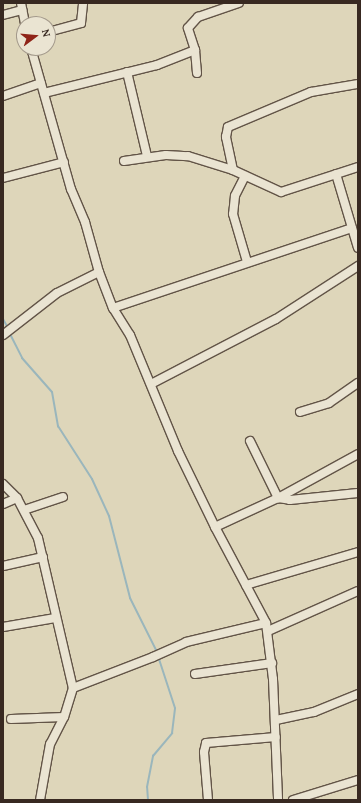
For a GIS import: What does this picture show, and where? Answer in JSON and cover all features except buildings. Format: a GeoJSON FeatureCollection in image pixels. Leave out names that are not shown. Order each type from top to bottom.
{"type":"FeatureCollection","features":[{"type":"Feature","properties":{"kind":"street"},"geometry":{"type":"LineString","coordinates":[[56,30],[81,23],[84,17],[83,3]]}},
{"type":"Feature","properties":{"kind":"street"},"geometry":{"type":"LineString","coordinates":[[197,73],[195,50],[188,28],[198,18],[237,3]]}},
{"type":"Feature","properties":{"kind":"street"},"geometry":{"type":"LineString","coordinates":[[3,15],[21,6],[23,16]]}},
{"type":"Feature","properties":{"kind":"street"},"geometry":{"type":"LineString","coordinates":[[44,93],[157,65],[195,50]]}},
{"type":"Feature","properties":{"kind":"street"},"geometry":{"type":"LineString","coordinates":[[33,56],[74,196],[89,234],[99,272],[113,308],[130,335],[178,451],[215,527],[246,584],[267,627],[272,663],[276,720],[278,800]]}},
{"type":"Feature","properties":{"kind":"street"},"geometry":{"type":"LineString","coordinates":[[127,72],[147,156]]}},
{"type":"Feature","properties":{"kind":"street"},"geometry":{"type":"LineString","coordinates":[[3,96],[41,83]]}},
{"type":"Feature","properties":{"kind":"street"},"geometry":{"type":"LineString","coordinates":[[233,170],[226,137],[228,127],[310,92],[358,84]]}},
{"type":"Feature","properties":{"kind":"street"},"geometry":{"type":"LineString","coordinates":[[124,161],[147,156],[188,156],[233,170],[281,192],[358,167]]}},
{"type":"Feature","properties":{"kind":"street"},"geometry":{"type":"LineString","coordinates":[[3,178],[64,162]]}},
{"type":"Feature","properties":{"kind":"street"},"geometry":{"type":"LineString","coordinates":[[336,174],[358,248]]}},
{"type":"Feature","properties":{"kind":"street"},"geometry":{"type":"LineString","coordinates":[[245,176],[235,196],[233,214],[248,262]]}},
{"type":"Feature","properties":{"kind":"street"},"geometry":{"type":"LineString","coordinates":[[113,308],[352,228]]}},
{"type":"Feature","properties":{"kind":"street"},"geometry":{"type":"LineString","coordinates":[[151,384],[276,319],[358,266]]}},
{"type":"Feature","properties":{"kind":"street"},"geometry":{"type":"LineString","coordinates":[[3,335],[19,321],[69,285],[99,272]]}},
{"type":"Feature","properties":{"kind":"street"},"geometry":{"type":"LineString","coordinates":[[300,412],[329,403],[358,383]]}},
{"type":"Feature","properties":{"kind":"street"},"geometry":{"type":"LineString","coordinates":[[250,441],[278,498]]}},
{"type":"Feature","properties":{"kind":"street"},"geometry":{"type":"LineString","coordinates":[[215,527],[278,498],[358,454]]}},
{"type":"Feature","properties":{"kind":"street"},"geometry":{"type":"LineString","coordinates":[[3,484],[17,498],[38,538],[55,618],[73,688],[64,717],[50,744],[40,800]]}},
{"type":"Feature","properties":{"kind":"street"},"geometry":{"type":"LineString","coordinates":[[278,498],[290,500],[358,493]]}},
{"type":"Feature","properties":{"kind":"street"},"geometry":{"type":"LineString","coordinates":[[24,510],[63,497]]}},
{"type":"Feature","properties":{"kind":"street"},"geometry":{"type":"LineString","coordinates":[[3,504],[17,498]]}},
{"type":"Feature","properties":{"kind":"street"},"geometry":{"type":"LineString","coordinates":[[246,584],[358,552]]}},
{"type":"Feature","properties":{"kind":"street"},"geometry":{"type":"LineString","coordinates":[[3,566],[43,557]]}},
{"type":"Feature","properties":{"kind":"street"},"geometry":{"type":"LineString","coordinates":[[73,688],[153,657],[186,642],[267,627],[358,591]]}},
{"type":"Feature","properties":{"kind":"street"},"geometry":{"type":"LineString","coordinates":[[3,627],[55,618]]}},
{"type":"Feature","properties":{"kind":"street"},"geometry":{"type":"LineString","coordinates":[[195,674],[272,663]]}},
{"type":"Feature","properties":{"kind":"street"},"geometry":{"type":"LineString","coordinates":[[276,720],[314,712],[358,694]]}},
{"type":"Feature","properties":{"kind":"street"},"geometry":{"type":"LineString","coordinates":[[11,719],[64,717]]}},
{"type":"Feature","properties":{"kind":"street"},"geometry":{"type":"LineString","coordinates":[[208,800],[204,752],[206,743],[276,737]]}},
{"type":"Feature","properties":{"kind":"street"},"geometry":{"type":"LineString","coordinates":[[293,800],[358,780]]}},
{"type":"Feature","properties":{"kind":"waterway"},"geometry":{"type":"LineString","coordinates":[[3,319],[8,328]]}},
{"type":"Feature","properties":{"kind":"waterway"},"geometry":{"type":"LineString","coordinates":[[9,332],[22,358],[52,392],[58,426],[92,479],[109,516],[130,598],[157,652]]}},
{"type":"Feature","properties":{"kind":"waterway"},"geometry":{"type":"LineString","coordinates":[[148,800],[147,787],[153,756],[172,733],[175,708],[158,656]]}}]}
